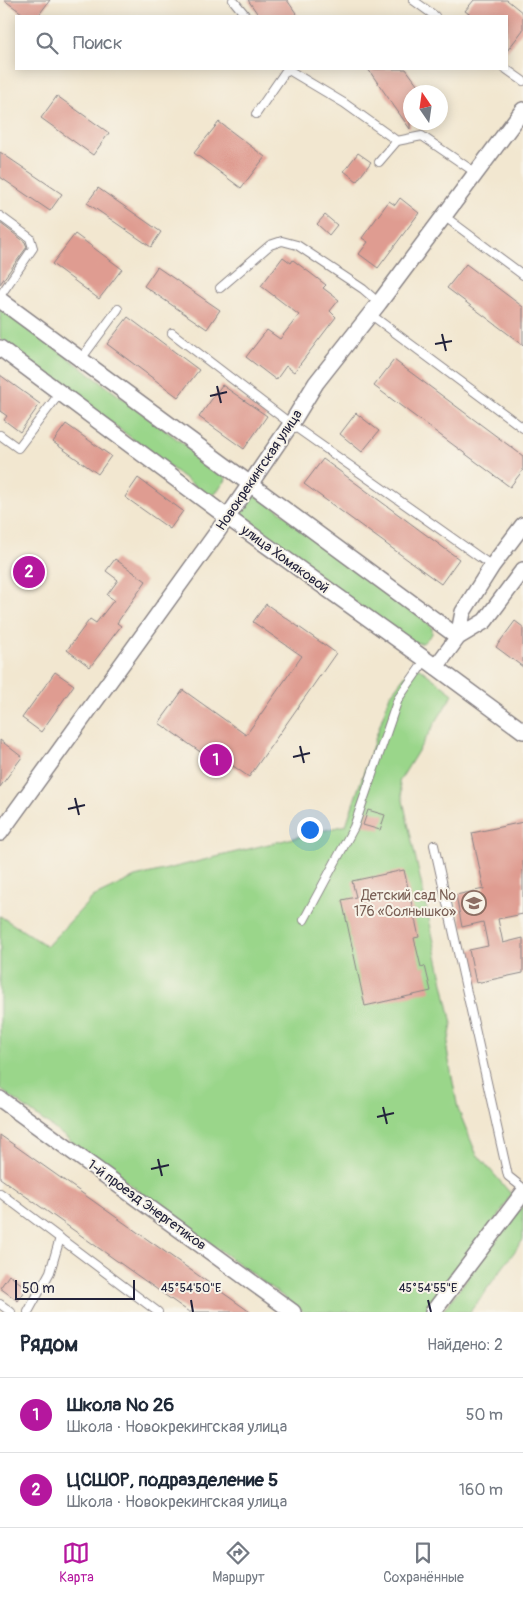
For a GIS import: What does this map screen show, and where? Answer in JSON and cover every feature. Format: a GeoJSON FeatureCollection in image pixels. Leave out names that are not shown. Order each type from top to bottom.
{"type":"FeatureCollection","features":[{"type":"Feature","properties":{"kind":"street","name":"Новокрекингская улица"},"geometry":{"type":"LineString","coordinates":[[0,833],[227,517],[316,383],[476,173],[521,118]]}},
{"type":"Feature","properties":{"kind":"street"},"geometry":{"type":"LineString","coordinates":[[0,300],[458,637]]}},
{"type":"Feature","properties":{"kind":"street","name":"улица Хомяковой"},"geometry":{"type":"LineString","coordinates":[[0,348],[227,517],[431,663],[523,732]]}},
{"type":"Feature","properties":{"kind":"street"},"geometry":{"type":"LineString","coordinates":[[458,637],[463,612],[492,566],[523,525]]}},
{"type":"Feature","properties":{"kind":"street"},"geometry":{"type":"LineString","coordinates":[[431,663],[458,637],[485,621],[523,570]]}},
{"type":"Feature","properties":{"kind":"street","name":"1-й проезд Энергетиков"},"geometry":{"type":"LineString","coordinates":[[0,1099],[293,1312]]}},
{"type":"Feature","properties":{"kind":"street"},"geometry":{"type":"LineString","coordinates":[[433,1312],[523,1193]]}},
{"type":"Feature","properties":{"kind":"lane"},"geometry":{"type":"LineString","coordinates":[[233,0],[245,15]]}},
{"type":"Feature","properties":{"kind":"lane"},"geometry":{"type":"LineString","coordinates":[[413,0],[434,15]]}},
{"type":"Feature","properties":{"kind":"lane"},"geometry":{"type":"LineString","coordinates":[[256,114],[286,70]]}},
{"type":"Feature","properties":{"kind":"lane"},"geometry":{"type":"LineString","coordinates":[[289,70],[344,103],[396,142]]}},
{"type":"Feature","properties":{"kind":"lane"},"geometry":{"type":"LineString","coordinates":[[507,70],[523,81]]}},
{"type":"Feature","properties":{"kind":"lane"},"geometry":{"type":"LineString","coordinates":[[379,162],[396,142],[422,136],[476,173]]}},
{"type":"Feature","properties":{"kind":"lane"},"geometry":{"type":"LineString","coordinates":[[0,216],[30,238],[33,248],[0,296]]}},
{"type":"Feature","properties":{"kind":"lane"},"geometry":{"type":"LineString","coordinates":[[444,216],[523,275]]}},
{"type":"Feature","properties":{"kind":"lane"},"geometry":{"type":"LineString","coordinates":[[220,288],[270,245],[282,241],[297,245],[363,289],[374,309],[523,428]]}},
{"type":"Feature","properties":{"kind":"lane"},"geometry":{"type":"LineString","coordinates":[[81,359],[118,309]]}},
{"type":"Feature","properties":{"kind":"lane"},"geometry":{"type":"LineString","coordinates":[[172,333],[290,424],[492,566]]}},
{"type":"Feature","properties":{"kind":"lane"},"geometry":{"type":"LineString","coordinates":[[0,435],[18,448],[60,393]]}},
{"type":"Feature","properties":{"kind":"lane"},"geometry":{"type":"LineString","coordinates":[[304,920],[354,826],[398,699],[431,663]]}},
{"type":"Feature","properties":{"kind":"lane"},"geometry":{"type":"LineString","coordinates":[[434,845],[508,1176],[523,1188]]}},
{"type":"Feature","properties":{"kind":"lane"},"geometry":{"type":"LineString","coordinates":[[0,1193],[158,1312]]}},
{"type":"Feature","properties":{"kind":"lane"},"geometry":{"type":"LineString","coordinates":[[28,1312],[50,1272],[60,1238]]}},
{"type":"Feature","properties":{"kind":"lane"},"geometry":{"type":"LineString","coordinates":[[0,1304],[11,1312]]}},
{"type":"Feature","properties":{"kind":"green space"},"geometry":{"type":"Polygon","coordinates":[[[0,307],[224,474],[226,480],[215,494],[207,495],[0,339],[0,307]]]}},
{"type":"Feature","properties":{"kind":"green space"},"geometry":{"type":"Polygon","coordinates":[[[260,496],[428,623],[432,628],[432,634],[423,643],[410,643],[242,519],[241,506],[250,497],[260,496]]]}},
{"type":"Feature","properties":{"kind":"green space"},"geometry":{"type":"Polygon","coordinates":[[[414,664],[453,694],[399,782],[452,1024],[447,1050],[458,1109],[476,1153],[511,1194],[499,1216],[478,1240],[425,1312],[304,1312],[0,1089],[0,916],[47,946],[93,897],[135,877],[346,825],[390,695],[414,664]]]}},
{"type":"Feature","properties":{"kind":"green space"},"geometry":{"type":"Polygon","coordinates":[[[523,1205],[523,1240],[470,1312],[442,1312],[523,1205]]]}},
{"type":"Feature","properties":{"kind":"building"},"geometry":{"type":"Polygon","coordinates":[[[4,0],[50,0],[39,15],[25,15],[4,0]]]}},
{"type":"Feature","properties":{"kind":"building"},"geometry":{"type":"Polygon","coordinates":[[[248,0],[287,0],[297,15],[258,15],[248,0]]]}},
{"type":"Feature","properties":{"kind":"building"},"geometry":{"type":"Polygon","coordinates":[[[474,0],[507,0],[523,13],[523,30],[508,50],[508,15],[471,15],[465,11],[474,0]]]}},
{"type":"Feature","properties":{"kind":"building"},"geometry":{"type":"Polygon","coordinates":[[[369,70],[407,70],[418,85],[403,85],[403,119],[369,70]]]}},
{"type":"Feature","properties":{"kind":"building"},"geometry":{"type":"Polygon","coordinates":[[[57,96],[109,133],[93,155],[41,118],[57,96]]]}},
{"type":"Feature","properties":{"kind":"building"},"geometry":{"type":"Polygon","coordinates":[[[219,122],[265,157],[241,188],[194,153],[219,122]]]}},
{"type":"Feature","properties":{"kind":"building"},"geometry":{"type":"Polygon","coordinates":[[[0,152],[62,194],[50,211],[0,177],[0,152]]]}},
{"type":"Feature","properties":{"kind":"building"},"geometry":{"type":"Polygon","coordinates":[[[358,153],[371,162],[357,181],[344,171],[358,153]]]}},
{"type":"Feature","properties":{"kind":"building"},"geometry":{"type":"Polygon","coordinates":[[[98,188],[161,232],[151,247],[87,203],[98,188]]]}},
{"type":"Feature","properties":{"kind":"building"},"geometry":{"type":"Polygon","coordinates":[[[400,198],[419,213],[378,268],[359,254],[368,242],[362,238],[389,201],[395,205],[400,198]]]}},
{"type":"Feature","properties":{"kind":"building"},"geometry":{"type":"Polygon","coordinates":[[[325,215],[337,225],[329,235],[317,224],[325,215]]]}},
{"type":"Feature","properties":{"kind":"building"},"geometry":{"type":"Polygon","coordinates":[[[0,223],[25,242],[27,247],[0,284],[0,223]]]}},
{"type":"Feature","properties":{"kind":"building"},"geometry":{"type":"Polygon","coordinates":[[[75,234],[122,269],[99,299],[52,264],[75,234]]]}},
{"type":"Feature","properties":{"kind":"building"},"geometry":{"type":"Polygon","coordinates":[[[283,257],[291,263],[293,260],[326,285],[323,288],[339,300],[330,311],[336,317],[294,372],[286,366],[276,380],[246,357],[267,330],[280,339],[299,315],[261,286],[283,257]]]}},
{"type":"Feature","properties":{"kind":"building"},"geometry":{"type":"Polygon","coordinates":[[[466,264],[523,307],[523,345],[447,288],[466,264]]]}},
{"type":"Feature","properties":{"kind":"building"},"geometry":{"type":"Polygon","coordinates":[[[157,267],[220,310],[207,329],[144,286],[157,267]]]}},
{"type":"Feature","properties":{"kind":"building"},"geometry":{"type":"Polygon","coordinates":[[[128,317],[199,370],[178,397],[107,344],[128,317]]]}},
{"type":"Feature","properties":{"kind":"building"},"geometry":{"type":"Polygon","coordinates":[[[394,360],[523,456],[523,470],[510,487],[374,386],[394,360]]]}},
{"type":"Feature","properties":{"kind":"building"},"geometry":{"type":"Polygon","coordinates":[[[0,375],[40,404],[20,432],[4,420],[7,416],[0,411],[0,375]]]}},
{"type":"Feature","properties":{"kind":"building"},"geometry":{"type":"Polygon","coordinates":[[[222,385],[267,416],[244,449],[199,417],[222,385]]]}},
{"type":"Feature","properties":{"kind":"building"},"geometry":{"type":"Polygon","coordinates":[[[356,413],[379,431],[362,452],[340,434],[356,413]]]}},
{"type":"Feature","properties":{"kind":"building"},"geometry":{"type":"Polygon","coordinates":[[[66,424],[111,456],[98,474],[53,442],[66,424]]]}},
{"type":"Feature","properties":{"kind":"building"},"geometry":{"type":"Polygon","coordinates":[[[323,459],[459,559],[441,584],[304,484],[323,459]]]}},
{"type":"Feature","properties":{"kind":"building"},"geometry":{"type":"Polygon","coordinates":[[[138,478],[183,511],[170,529],[125,497],[138,478]]]}},
{"type":"Feature","properties":{"kind":"building"},"geometry":{"type":"Polygon","coordinates":[[[115,559],[146,581],[117,623],[121,626],[90,667],[67,650],[90,619],[96,623],[114,600],[107,595],[118,580],[106,571],[115,559]]]}},
{"type":"Feature","properties":{"kind":"building"},"geometry":{"type":"Polygon","coordinates":[[[266,604],[336,653],[249,777],[223,759],[219,765],[159,723],[183,690],[246,735],[302,656],[253,622],[266,604]]]}},
{"type":"Feature","properties":{"kind":"building"},"geometry":{"type":"Polygon","coordinates":[[[515,621],[523,627],[523,667],[496,647],[515,621]]]}},
{"type":"Feature","properties":{"kind":"building"},"geometry":{"type":"Polygon","coordinates":[[[55,672],[74,685],[41,732],[22,718],[55,672]]]}},
{"type":"Feature","properties":{"kind":"building"},"geometry":{"type":"Polygon","coordinates":[[[0,740],[22,757],[0,787],[0,740]]]}},
{"type":"Feature","properties":{"kind":"building"},"geometry":{"type":"Polygon","coordinates":[[[368,810],[385,815],[380,830],[363,825],[368,810]]]}},
{"type":"Feature","properties":{"kind":"building"},"geometry":{"type":"Polygon","coordinates":[[[523,822],[523,914],[498,919],[503,943],[523,938],[523,973],[476,983],[469,950],[488,946],[483,922],[462,927],[456,895],[484,889],[472,833],[523,822]]]}},
{"type":"Feature","properties":{"kind":"building"},"geometry":{"type":"Polygon","coordinates":[[[404,870],[419,937],[414,938],[421,967],[425,966],[431,991],[365,1006],[342,900],[356,897],[352,881],[404,870]]]}},
{"type":"Feature","properties":{"kind":"building"},"geometry":{"type":"Polygon","coordinates":[[[0,1135],[250,1312],[189,1312],[0,1178],[0,1135]]]}},
{"type":"Feature","properties":{"kind":"building"},"geometry":{"type":"Polygon","coordinates":[[[9,1275],[27,1288],[18,1301],[0,1288],[9,1275]]]}},
{"type":"Feature","properties":{"kind":"place","name":"ЦСШОР, подразделение 5"},"geometry":{"type":"Point","coordinates":[29,572]}},
{"type":"Feature","properties":{"kind":"place","name":"Школа № 26"},"geometry":{"type":"Point","coordinates":[216,760]}},
{"type":"Feature","properties":{"kind":"place","name":"Детский сад № 176 «Солнышко»"},"geometry":{"type":"Point","coordinates":[474,903]}}]}
